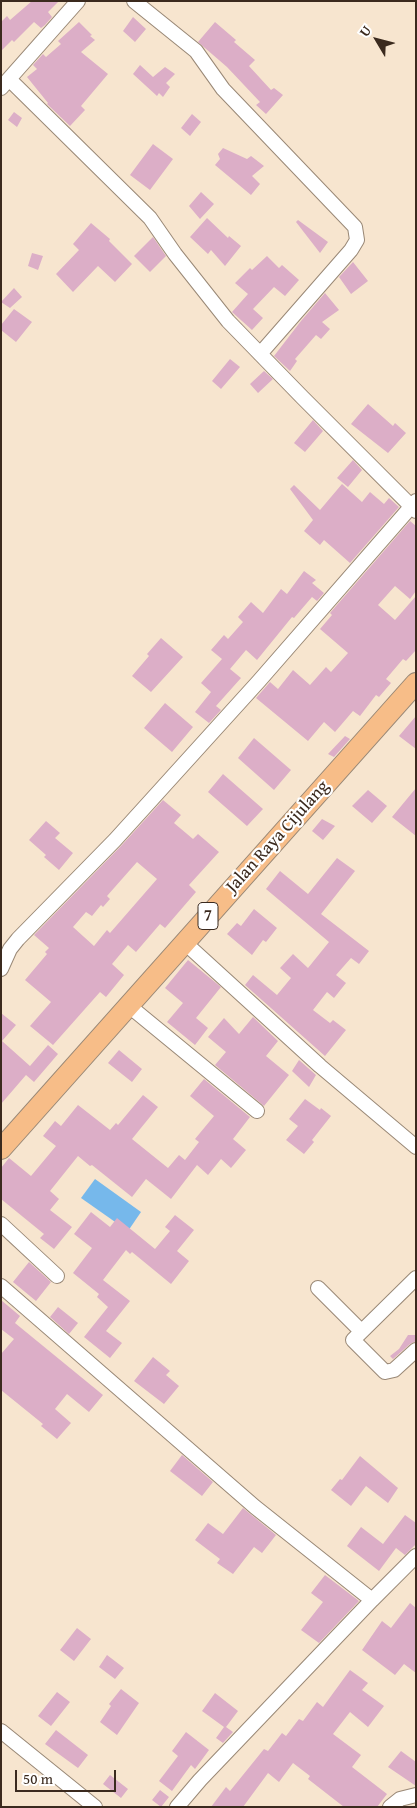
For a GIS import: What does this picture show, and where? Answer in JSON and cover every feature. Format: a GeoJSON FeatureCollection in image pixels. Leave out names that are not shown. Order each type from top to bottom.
{"type":"FeatureCollection","features":[{"type":"Feature","properties":{"kind":"highway","name":"Jalan Raya Cijulang"},"geometry":{"type":"LineString","coordinates":[[1,1149],[416,683]]}},
{"type":"Feature","properties":{"kind":"street"},"geometry":{"type":"LineString","coordinates":[[1,969],[10,949],[18,939],[115,840],[414,506],[228,321],[175,254],[150,218],[5,84],[78,1]]}},
{"type":"Feature","properties":{"kind":"street"},"geometry":{"type":"LineString","coordinates":[[134,1],[196,51],[223,89],[355,227],[357,240],[351,250],[260,354]]}},
{"type":"Feature","properties":{"kind":"street"},"geometry":{"type":"LineString","coordinates":[[184,942],[320,1066],[416,1147]]}},
{"type":"Feature","properties":{"kind":"street"},"geometry":{"type":"LineString","coordinates":[[128,1005],[257,1111]]}},
{"type":"Feature","properties":{"kind":"street"},"geometry":{"type":"LineString","coordinates":[[1,1224],[57,1276]]}},
{"type":"Feature","properties":{"kind":"street"},"geometry":{"type":"LineString","coordinates":[[416,1278],[354,1338],[354,1342],[385,1372],[394,1370],[416,1350]]}},
{"type":"Feature","properties":{"kind":"street"},"geometry":{"type":"LineString","coordinates":[[1,1286],[255,1506],[372,1600]]}},
{"type":"Feature","properties":{"kind":"street"},"geometry":{"type":"LineString","coordinates":[[318,1288],[361,1332]]}},
{"type":"Feature","properties":{"kind":"street"},"geometry":{"type":"LineString","coordinates":[[177,1807],[200,1780],[372,1600],[413,1565]]}},
{"type":"Feature","properties":{"kind":"street"},"geometry":{"type":"LineString","coordinates":[[1,1731],[95,1807]]}},
{"type":"Feature","properties":{"kind":"street"},"geometry":{"type":"LineString","coordinates":[[390,1807],[400,1799],[416,1795]]}},
{"type":"Feature","properties":{"kind":"water"},"geometry":{"type":"Polygon","coordinates":[[[95,1179],[141,1212],[128,1231],[81,1198],[95,1179]]]}},
{"type":"Feature","properties":{"kind":"building"},"geometry":{"type":"Polygon","coordinates":[[[32,1],[59,1],[48,12],[52,17],[45,25],[41,28],[34,22],[14,42],[12,40],[1,51],[1,22],[7,16],[10,20],[32,1]]]}},
{"type":"Feature","properties":{"kind":"building"},"geometry":{"type":"Polygon","coordinates":[[[133,17],[146,29],[135,42],[123,31],[133,17]]]}},
{"type":"Feature","properties":{"kind":"building"},"geometry":{"type":"Polygon","coordinates":[[[79,22],[95,40],[81,52],[108,74],[81,106],[85,110],[70,126],[47,104],[27,77],[37,69],[33,65],[43,54],[46,57],[61,44],[58,41],[79,22]]]}},
{"type":"Feature","properties":{"kind":"building"},"geometry":{"type":"Polygon","coordinates":[[[215,22],[255,60],[249,66],[271,90],[274,88],[283,95],[266,114],[256,105],[260,102],[227,67],[198,42],[215,22]]]}},
{"type":"Feature","properties":{"kind":"building"},"geometry":{"type":"Polygon","coordinates":[[[140,65],[153,77],[165,67],[175,74],[166,83],[170,87],[163,97],[159,93],[157,96],[133,74],[140,65]]]}},
{"type":"Feature","properties":{"kind":"building"},"geometry":{"type":"Polygon","coordinates":[[[14,112],[22,118],[17,127],[8,120],[14,112]]]}},
{"type":"Feature","properties":{"kind":"building"},"geometry":{"type":"Polygon","coordinates":[[[192,114],[201,122],[190,136],[181,128],[192,114]]]}},
{"type":"Feature","properties":{"kind":"building"},"geometry":{"type":"Polygon","coordinates":[[[153,144],[173,159],[150,190],[130,175],[153,144]]]}},
{"type":"Feature","properties":{"kind":"building"},"geometry":{"type":"Polygon","coordinates":[[[223,148],[247,159],[251,156],[264,166],[252,176],[260,184],[251,195],[215,165],[220,159],[218,154],[223,148]]]}},
{"type":"Feature","properties":{"kind":"building"},"geometry":{"type":"Polygon","coordinates":[[[201,192],[214,204],[200,219],[189,206],[201,192]]]}},
{"type":"Feature","properties":{"kind":"building"},"geometry":{"type":"Polygon","coordinates":[[[207,218],[228,238],[229,236],[241,246],[225,266],[211,250],[208,254],[190,237],[207,218]]]}},
{"type":"Feature","properties":{"kind":"building"},"geometry":{"type":"Polygon","coordinates":[[[298,220],[328,242],[320,253],[296,222],[298,220]]]}},
{"type":"Feature","properties":{"kind":"building"},"geometry":{"type":"Polygon","coordinates":[[[91,223],[110,239],[109,241],[132,264],[115,282],[98,266],[73,292],[56,274],[79,250],[73,244],[91,223]]]}},
{"type":"Feature","properties":{"kind":"building"},"geometry":{"type":"Polygon","coordinates":[[[153,237],[166,256],[150,272],[134,256],[153,237]]]}},
{"type":"Feature","properties":{"kind":"building"},"geometry":{"type":"Polygon","coordinates":[[[32,253],[43,256],[38,270],[28,266],[32,253]]]}},
{"type":"Feature","properties":{"kind":"building"},"geometry":{"type":"Polygon","coordinates":[[[267,256],[279,268],[282,265],[299,280],[285,296],[274,287],[253,309],[263,318],[252,330],[232,312],[248,294],[235,283],[250,268],[252,270],[267,256]]]}},
{"type":"Feature","properties":{"kind":"building"},"geometry":{"type":"Polygon","coordinates":[[[353,262],[368,281],[351,294],[339,277],[353,262]]]}},
{"type":"Feature","properties":{"kind":"building"},"geometry":{"type":"Polygon","coordinates":[[[14,288],[22,297],[10,308],[1,302],[14,288]]]}},
{"type":"Feature","properties":{"kind":"building"},"geometry":{"type":"Polygon","coordinates":[[[325,293],[339,310],[322,322],[330,329],[321,339],[316,335],[295,359],[297,361],[290,371],[274,356],[325,293]]]}},
{"type":"Feature","properties":{"kind":"building"},"geometry":{"type":"Polygon","coordinates":[[[14,309],[32,322],[16,342],[1,330],[1,325],[14,309]]]}},
{"type":"Feature","properties":{"kind":"building"},"geometry":{"type":"Polygon","coordinates":[[[230,359],[240,367],[221,389],[212,381],[230,359]]]}},
{"type":"Feature","properties":{"kind":"building"},"geometry":{"type":"Polygon","coordinates":[[[264,371],[273,379],[258,393],[250,384],[264,371]]]}},
{"type":"Feature","properties":{"kind":"building"},"geometry":{"type":"Polygon","coordinates":[[[368,404],[393,426],[395,423],[406,433],[388,453],[351,424],[368,404]]]}},
{"type":"Feature","properties":{"kind":"building"},"geometry":{"type":"Polygon","coordinates":[[[313,420],[323,431],[305,452],[294,443],[313,420]]]}},
{"type":"Feature","properties":{"kind":"building"},"geometry":{"type":"Polygon","coordinates":[[[353,460],[362,470],[348,487],[337,478],[353,460]]]}},
{"type":"Feature","properties":{"kind":"building"},"geometry":{"type":"Polygon","coordinates":[[[342,484],[362,502],[370,492],[384,504],[389,498],[399,507],[350,563],[324,540],[320,545],[304,531],[313,520],[290,489],[294,485],[320,510],[342,484]]]}},
{"type":"Feature","properties":{"kind":"building"},"geometry":{"type":"Polygon","coordinates":[[[410,521],[416,526],[416,591],[410,599],[395,586],[378,605],[395,620],[416,596],[416,650],[406,661],[403,659],[386,679],[391,683],[379,697],[376,695],[360,716],[353,711],[335,732],[324,722],[308,741],[256,698],[270,682],[278,689],[293,670],[310,685],[326,667],[331,672],[348,653],[320,629],[332,615],[330,613],[410,521]]]}},
{"type":"Feature","properties":{"kind":"building"},"geometry":{"type":"Polygon","coordinates":[[[304,571],[316,580],[312,583],[324,593],[317,601],[312,597],[294,618],[292,617],[257,660],[246,650],[230,669],[241,678],[216,706],[221,710],[209,723],[195,712],[211,692],[201,683],[222,659],[211,650],[224,635],[228,639],[243,622],[238,617],[251,602],[263,613],[281,589],[287,594],[304,571]]]}},
{"type":"Feature","properties":{"kind":"building"},"geometry":{"type":"Polygon","coordinates":[[[161,638],[183,657],[151,692],[132,676],[161,638]]]}},
{"type":"Feature","properties":{"kind":"building"},"geometry":{"type":"Polygon","coordinates":[[[165,703],[193,727],[172,752],[144,728],[165,703]]]}},
{"type":"Feature","properties":{"kind":"building"},"geometry":{"type":"Polygon","coordinates":[[[416,716],[416,749],[399,736],[416,716]]]}},
{"type":"Feature","properties":{"kind":"building"},"geometry":{"type":"Polygon","coordinates":[[[345,736],[350,739],[334,757],[328,754],[345,736]]]}},
{"type":"Feature","properties":{"kind":"building"},"geometry":{"type":"Polygon","coordinates":[[[254,738],[291,770],[274,790],[238,758],[254,738]]]}},
{"type":"Feature","properties":{"kind":"building"},"geometry":{"type":"Polygon","coordinates":[[[223,774],[263,809],[247,826],[208,792],[223,774]]]}},
{"type":"Feature","properties":{"kind":"building"},"geometry":{"type":"Polygon","coordinates":[[[416,788],[416,836],[392,817],[416,788]]]}},
{"type":"Feature","properties":{"kind":"building"},"geometry":{"type":"Polygon","coordinates":[[[368,790],[387,806],[372,823],[352,806],[368,790]]]}},
{"type":"Feature","properties":{"kind":"building"},"geometry":{"type":"Polygon","coordinates":[[[163,800],[181,815],[174,823],[193,839],[198,834],[219,852],[189,885],[196,892],[165,928],[160,924],[136,952],[128,945],[112,964],[124,975],[106,997],[100,992],[53,1045],[30,1026],[51,1002],[25,980],[47,954],[45,952],[49,948],[34,935],[163,800]],[[137,862],[107,896],[110,899],[103,907],[101,905],[92,916],[86,912],[73,927],[94,946],[107,930],[110,933],[157,879],[137,862]]]}},
{"type":"Feature","properties":{"kind":"building"},"geometry":{"type":"Polygon","coordinates":[[[322,819],[335,826],[323,840],[312,831],[322,819]]]}},
{"type":"Feature","properties":{"kind":"building"},"geometry":{"type":"Polygon","coordinates":[[[46,821],[60,833],[55,838],[73,853],[59,870],[29,840],[46,821]]]}},
{"type":"Feature","properties":{"kind":"building"},"geometry":{"type":"Polygon","coordinates":[[[337,858],[355,871],[321,914],[369,951],[359,964],[351,958],[336,975],[346,983],[334,998],[327,992],[313,1010],[330,1023],[333,1020],[346,1030],[325,1056],[245,985],[253,975],[277,995],[291,978],[280,968],[293,954],[308,968],[329,942],[266,889],[280,871],[308,894],[337,858]]]}},
{"type":"Feature","properties":{"kind":"building"},"geometry":{"type":"Polygon","coordinates":[[[254,909],[277,928],[266,942],[263,940],[252,955],[227,934],[237,923],[241,926],[254,909]]]}},
{"type":"Feature","properties":{"kind":"building"},"geometry":{"type":"Polygon","coordinates":[[[188,960],[221,987],[196,1018],[208,1028],[195,1045],[167,1022],[183,1003],[165,988],[188,960]]]}},
{"type":"Feature","properties":{"kind":"building"},"geometry":{"type":"Polygon","coordinates":[[[1,1013],[16,1025],[2,1041],[30,1066],[48,1045],[58,1054],[34,1082],[26,1075],[1,1104],[1,1013]]]}},
{"type":"Feature","properties":{"kind":"building"},"geometry":{"type":"Polygon","coordinates":[[[253,1017],[278,1041],[266,1056],[289,1075],[264,1106],[215,1065],[226,1052],[208,1037],[224,1018],[239,1034],[253,1017]]]}},
{"type":"Feature","properties":{"kind":"building"},"geometry":{"type":"Polygon","coordinates":[[[119,1050],[142,1069],[132,1082],[108,1063],[119,1050]]]}},
{"type":"Feature","properties":{"kind":"building"},"geometry":{"type":"Polygon","coordinates":[[[299,1060],[316,1075],[309,1087],[292,1071],[299,1060]]]}},
{"type":"Feature","properties":{"kind":"building"},"geometry":{"type":"Polygon","coordinates":[[[204,1079],[250,1117],[233,1139],[246,1150],[231,1168],[221,1159],[208,1175],[197,1165],[171,1199],[146,1179],[132,1197],[78,1156],[50,1191],[59,1199],[50,1210],[72,1227],[54,1249],[40,1238],[44,1234],[1,1199],[1,1168],[9,1158],[31,1176],[56,1146],[43,1136],[55,1121],[61,1126],[78,1105],[110,1130],[116,1123],[118,1125],[143,1095],[158,1107],[132,1139],[168,1168],[179,1155],[185,1160],[199,1142],[195,1139],[214,1116],[190,1096],[204,1079]]]}},
{"type":"Feature","properties":{"kind":"building"},"geometry":{"type":"Polygon","coordinates":[[[305,1099],[331,1116],[312,1140],[314,1142],[304,1154],[286,1140],[298,1126],[289,1119],[305,1099]]]}},
{"type":"Feature","properties":{"kind":"building"},"geometry":{"type":"Polygon","coordinates":[[[91,1212],[110,1227],[117,1218],[155,1249],[170,1231],[165,1227],[175,1215],[194,1230],[177,1251],[189,1261],[171,1284],[132,1252],[130,1254],[126,1250],[103,1280],[130,1301],[106,1331],[122,1343],[110,1358],[84,1337],[108,1307],[97,1297],[99,1294],[73,1273],[92,1248],[74,1234],[91,1212]]]}},
{"type":"Feature","properties":{"kind":"building"},"geometry":{"type":"Polygon","coordinates":[[[29,1262],[51,1282],[36,1301],[13,1282],[29,1262]]]}},
{"type":"Feature","properties":{"kind":"building"},"geometry":{"type":"Polygon","coordinates":[[[1,1300],[20,1316],[15,1323],[103,1395],[89,1412],[67,1394],[55,1409],[71,1423],[57,1439],[41,1426],[43,1424],[1,1390],[1,1354],[14,1339],[1,1329],[1,1300]]]}},
{"type":"Feature","properties":{"kind":"building"},"geometry":{"type":"Polygon","coordinates":[[[58,1307],[78,1323],[69,1334],[50,1317],[58,1307]]]}},
{"type":"Feature","properties":{"kind":"building"},"geometry":{"type":"Polygon","coordinates":[[[408,1335],[416,1335],[416,1341],[393,1359],[390,1356],[399,1349],[408,1335]]]}},
{"type":"Feature","properties":{"kind":"building"},"geometry":{"type":"Polygon","coordinates":[[[153,1357],[170,1371],[166,1375],[179,1386],[164,1404],[134,1381],[153,1357]]]}},
{"type":"Feature","properties":{"kind":"building"},"geometry":{"type":"Polygon","coordinates":[[[182,1455],[213,1482],[202,1496],[170,1471],[182,1455]]]}},
{"type":"Feature","properties":{"kind":"building"},"geometry":{"type":"Polygon","coordinates":[[[360,1456],[398,1488],[388,1503],[366,1486],[351,1506],[331,1490],[340,1479],[342,1480],[360,1456]]]}},
{"type":"Feature","properties":{"kind":"building"},"geometry":{"type":"Polygon","coordinates":[[[243,1508],[276,1535],[262,1553],[254,1547],[233,1574],[217,1563],[220,1559],[195,1540],[208,1523],[223,1534],[243,1508]]]}},
{"type":"Feature","properties":{"kind":"building"},"geometry":{"type":"Polygon","coordinates":[[[405,1515],[416,1523],[416,1544],[405,1555],[396,1548],[379,1571],[347,1546],[361,1527],[383,1544],[405,1515]]]}},
{"type":"Feature","properties":{"kind":"building"},"geometry":{"type":"Polygon","coordinates":[[[325,1575],[359,1601],[319,1643],[301,1630],[323,1602],[311,1593],[325,1575]]]}},
{"type":"Feature","properties":{"kind":"building"},"geometry":{"type":"Polygon","coordinates":[[[410,1603],[416,1608],[416,1673],[404,1664],[395,1675],[362,1650],[382,1621],[391,1628],[410,1603]]]}},
{"type":"Feature","properties":{"kind":"building"},"geometry":{"type":"Polygon","coordinates":[[[77,1628],[91,1639],[74,1661],[60,1650],[77,1628]]]}},
{"type":"Feature","properties":{"kind":"building"},"geometry":{"type":"Polygon","coordinates":[[[107,1655],[124,1668],[115,1679],[99,1667],[107,1655]]]}},
{"type":"Feature","properties":{"kind":"building"},"geometry":{"type":"Polygon","coordinates":[[[350,1670],[368,1683],[362,1690],[384,1706],[368,1727],[350,1712],[333,1734],[361,1755],[352,1767],[387,1794],[377,1807],[344,1807],[308,1779],[310,1776],[293,1763],[279,1782],[268,1773],[243,1807],[211,1807],[226,1787],[230,1791],[264,1749],[268,1751],[282,1733],[286,1736],[299,1719],[303,1721],[317,1702],[323,1707],[350,1670]]]}},
{"type":"Feature","properties":{"kind":"building"},"geometry":{"type":"Polygon","coordinates":[[[121,1689],[139,1703],[117,1735],[100,1722],[111,1706],[109,1704],[121,1689]]]}},
{"type":"Feature","properties":{"kind":"building"},"geometry":{"type":"Polygon","coordinates":[[[57,1692],[70,1702],[51,1726],[38,1716],[57,1692]]]}},
{"type":"Feature","properties":{"kind":"building"},"geometry":{"type":"Polygon","coordinates":[[[215,1693],[238,1711],[226,1727],[233,1732],[223,1743],[216,1738],[224,1727],[202,1711],[215,1693]]]}},
{"type":"Feature","properties":{"kind":"building"},"geometry":{"type":"Polygon","coordinates":[[[56,1730],[88,1755],[78,1768],[45,1744],[56,1730]]]}},
{"type":"Feature","properties":{"kind":"building"},"geometry":{"type":"Polygon","coordinates":[[[186,1732],[209,1750],[195,1769],[191,1765],[172,1791],[159,1781],[178,1756],[172,1751],[186,1732]]]}},
{"type":"Feature","properties":{"kind":"building"},"geometry":{"type":"Polygon","coordinates":[[[401,1751],[416,1762],[416,1786],[388,1767],[401,1751]]]}},
{"type":"Feature","properties":{"kind":"building"},"geometry":{"type":"Polygon","coordinates":[[[110,1775],[128,1789],[121,1798],[103,1784],[110,1775]]]}},
{"type":"Feature","properties":{"kind":"building"},"geometry":{"type":"Polygon","coordinates":[[[160,1790],[169,1797],[161,1807],[152,1800],[160,1790]]]}}]}
